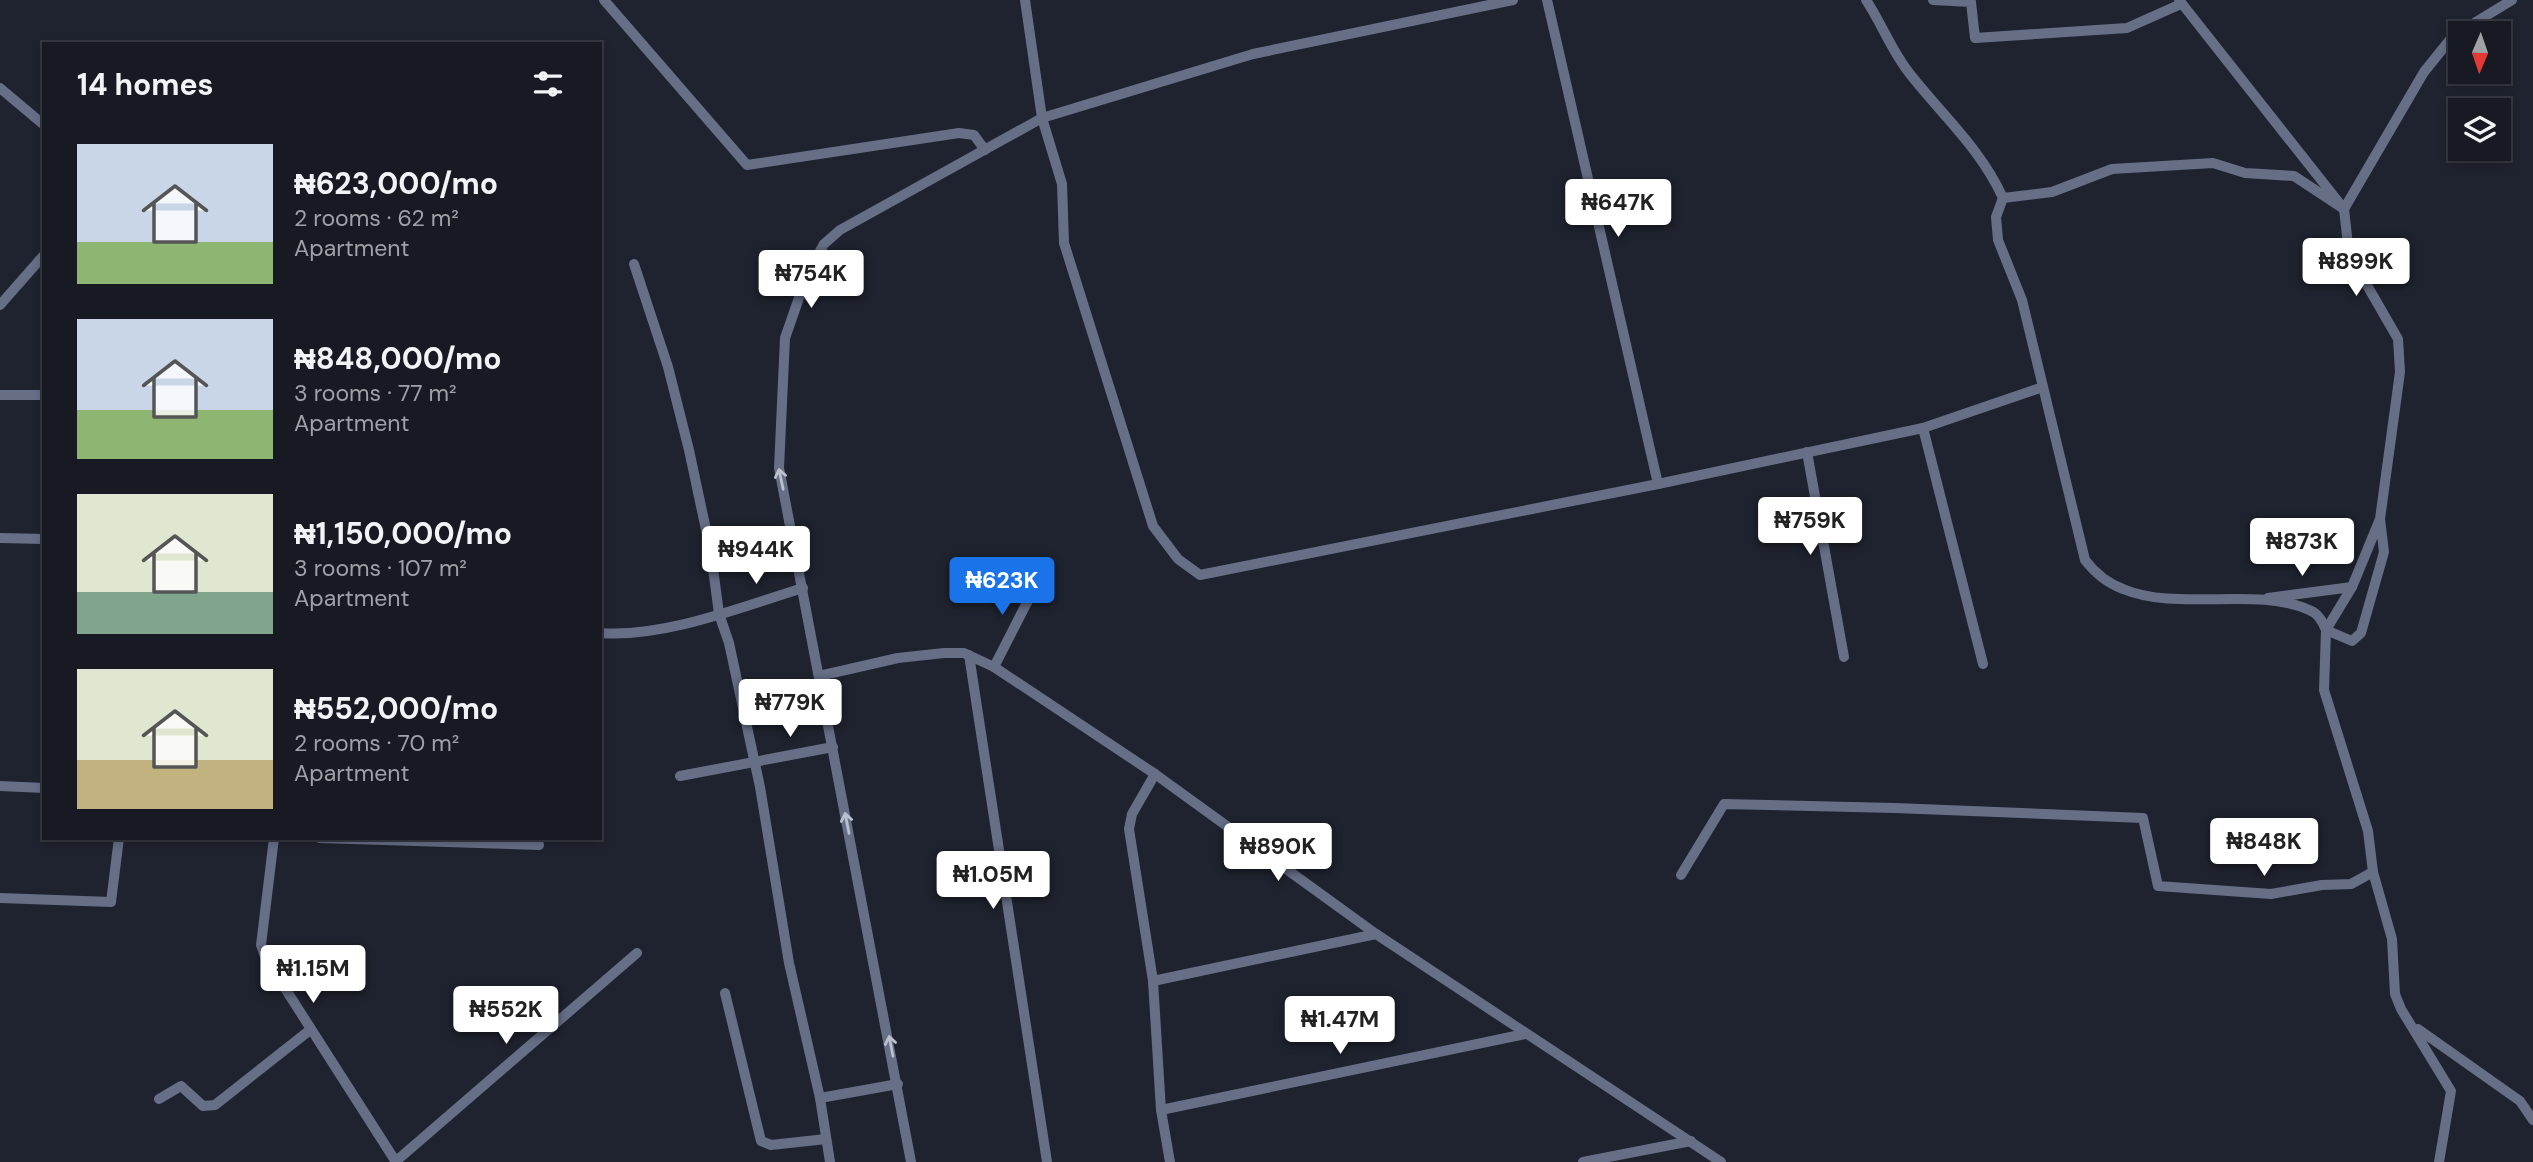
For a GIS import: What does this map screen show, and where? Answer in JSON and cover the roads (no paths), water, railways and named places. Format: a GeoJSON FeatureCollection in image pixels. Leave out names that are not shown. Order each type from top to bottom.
{"type":"FeatureCollection","features":[{"type":"Feature","properties":{"kind":"street"},"geometry":{"type":"LineString","coordinates":[[604,0],[747,165],[959,133],[974,135],[985,150]]}},
{"type":"Feature","properties":{"kind":"street"},"geometry":{"type":"LineString","coordinates":[[1025,0],[1042,118],[1062,184],[1064,243],[1153,526],[1178,559],[1191,571],[1212,575],[1923,428],[2043,387]]}},
{"type":"Feature","properties":{"kind":"street"},"geometry":{"type":"LineString","coordinates":[[911,1162],[779,468],[785,338],[808,272],[824,244],[840,230],[1042,118],[1253,54],[1513,0]]}},
{"type":"Feature","properties":{"kind":"street"},"geometry":{"type":"LineString","coordinates":[[1547,0],[1658,484]]}},
{"type":"Feature","properties":{"kind":"street"},"geometry":{"type":"LineString","coordinates":[[1866,0],[1909,74],[1971,144],[1993,175],[2003,198],[1996,217],[1998,240],[2022,300],[2081,552],[2095,573],[2123,589],[2141,595],[2176,599],[2256,600],[2352,587]]}},
{"type":"Feature","properties":{"kind":"street"},"geometry":{"type":"LineString","coordinates":[[1933,0],[1971,2],[1975,38],[2127,28],[2180,2],[2344,209],[2349,254],[2398,339],[2400,355],[2379,519],[2352,587],[2326,630]]}},
{"type":"Feature","properties":{"kind":"street"},"geometry":{"type":"LineString","coordinates":[[2344,209],[2424,72],[2453,36],[2512,0]]}},
{"type":"Feature","properties":{"kind":"street"},"geometry":{"type":"LineString","coordinates":[[0,88],[42,123]]}},
{"type":"Feature","properties":{"kind":"street"},"geometry":{"type":"LineString","coordinates":[[2003,198],[2052,192],[2112,169],[2213,163],[2245,173],[2294,176],[2344,209]]}},
{"type":"Feature","properties":{"kind":"street"},"geometry":{"type":"LineString","coordinates":[[0,305],[42,257]]}},
{"type":"Feature","properties":{"kind":"street"},"geometry":{"type":"LineString","coordinates":[[634,264],[668,367],[689,450],[711,553],[719,614],[729,643],[754,762],[789,963],[820,1098],[830,1162]]}},
{"type":"Feature","properties":{"kind":"street"},"geometry":{"type":"LineString","coordinates":[[0,395],[42,395]]}},
{"type":"Feature","properties":{"kind":"street"},"geometry":{"type":"LineString","coordinates":[[1923,428],[1983,664]]}},
{"type":"Feature","properties":{"kind":"street"},"geometry":{"type":"LineString","coordinates":[[1807,452],[1844,657]]}},
{"type":"Feature","properties":{"kind":"street"},"geometry":{"type":"LineString","coordinates":[[2326,630],[2352,641],[2361,633],[2385,552],[2379,519]]}},
{"type":"Feature","properties":{"kind":"street"},"geometry":{"type":"LineString","coordinates":[[0,538],[42,539]]}},
{"type":"Feature","properties":{"kind":"street"},"geometry":{"type":"LineString","coordinates":[[994,667],[1038,581]]}},
{"type":"Feature","properties":{"kind":"street"},"geometry":{"type":"LineString","coordinates":[[602,633],[628,635],[719,614],[803,589]]}},
{"type":"Feature","properties":{"kind":"street"},"geometry":{"type":"LineString","coordinates":[[2256,600],[2310,610],[2320,618],[2326,630],[2324,690],[2368,831],[2373,872],[2392,939],[2395,994],[2400,1009],[2413,1025],[2451,1091],[2439,1162]]}},
{"type":"Feature","properties":{"kind":"street"},"geometry":{"type":"LineString","coordinates":[[819,676],[925,654],[969,655],[994,667],[1155,774],[1376,934],[1721,1162]]}},
{"type":"Feature","properties":{"kind":"street"},"geometry":{"type":"LineString","coordinates":[[969,655],[1047,1162]]}},
{"type":"Feature","properties":{"kind":"street"},"geometry":{"type":"LineString","coordinates":[[680,776],[833,747]]}},
{"type":"Feature","properties":{"kind":"street"},"geometry":{"type":"LineString","coordinates":[[1155,774],[1132,814],[1129,829],[1153,981],[1161,1110],[1170,1162]]}},
{"type":"Feature","properties":{"kind":"street"},"geometry":{"type":"LineString","coordinates":[[0,786],[42,788]]}},
{"type":"Feature","properties":{"kind":"street"},"geometry":{"type":"LineString","coordinates":[[1681,875],[1724,804],[2143,818],[2158,886],[2271,894],[2322,885],[2351,884],[2373,872]]}},
{"type":"Feature","properties":{"kind":"street"},"geometry":{"type":"LineString","coordinates":[[0,898],[111,902],[119,840]]}},
{"type":"Feature","properties":{"kind":"street"},"geometry":{"type":"LineString","coordinates":[[274,840],[261,944],[264,957],[396,1162],[638,953]]}},
{"type":"Feature","properties":{"kind":"street"},"geometry":{"type":"LineString","coordinates":[[383,840],[539,845]]}},
{"type":"Feature","properties":{"kind":"street"},"geometry":{"type":"LineString","coordinates":[[1153,981],[1376,934]]}},
{"type":"Feature","properties":{"kind":"street"},"geometry":{"type":"LineString","coordinates":[[725,993],[761,1141],[771,1145],[826,1139]]}},
{"type":"Feature","properties":{"kind":"street"},"geometry":{"type":"LineString","coordinates":[[2413,1025],[2520,1101],[2533,1120]]}},
{"type":"Feature","properties":{"kind":"street"},"geometry":{"type":"LineString","coordinates":[[159,1099],[181,1086],[203,1105],[215,1105],[310,1030]]}},
{"type":"Feature","properties":{"kind":"street"},"geometry":{"type":"LineString","coordinates":[[1161,1110],[1525,1034]]}},
{"type":"Feature","properties":{"kind":"street"},"geometry":{"type":"LineString","coordinates":[[820,1098],[898,1084]]}},
{"type":"Feature","properties":{"kind":"street"},"geometry":{"type":"LineString","coordinates":[[1583,1162],[1691,1141]]}}]}
